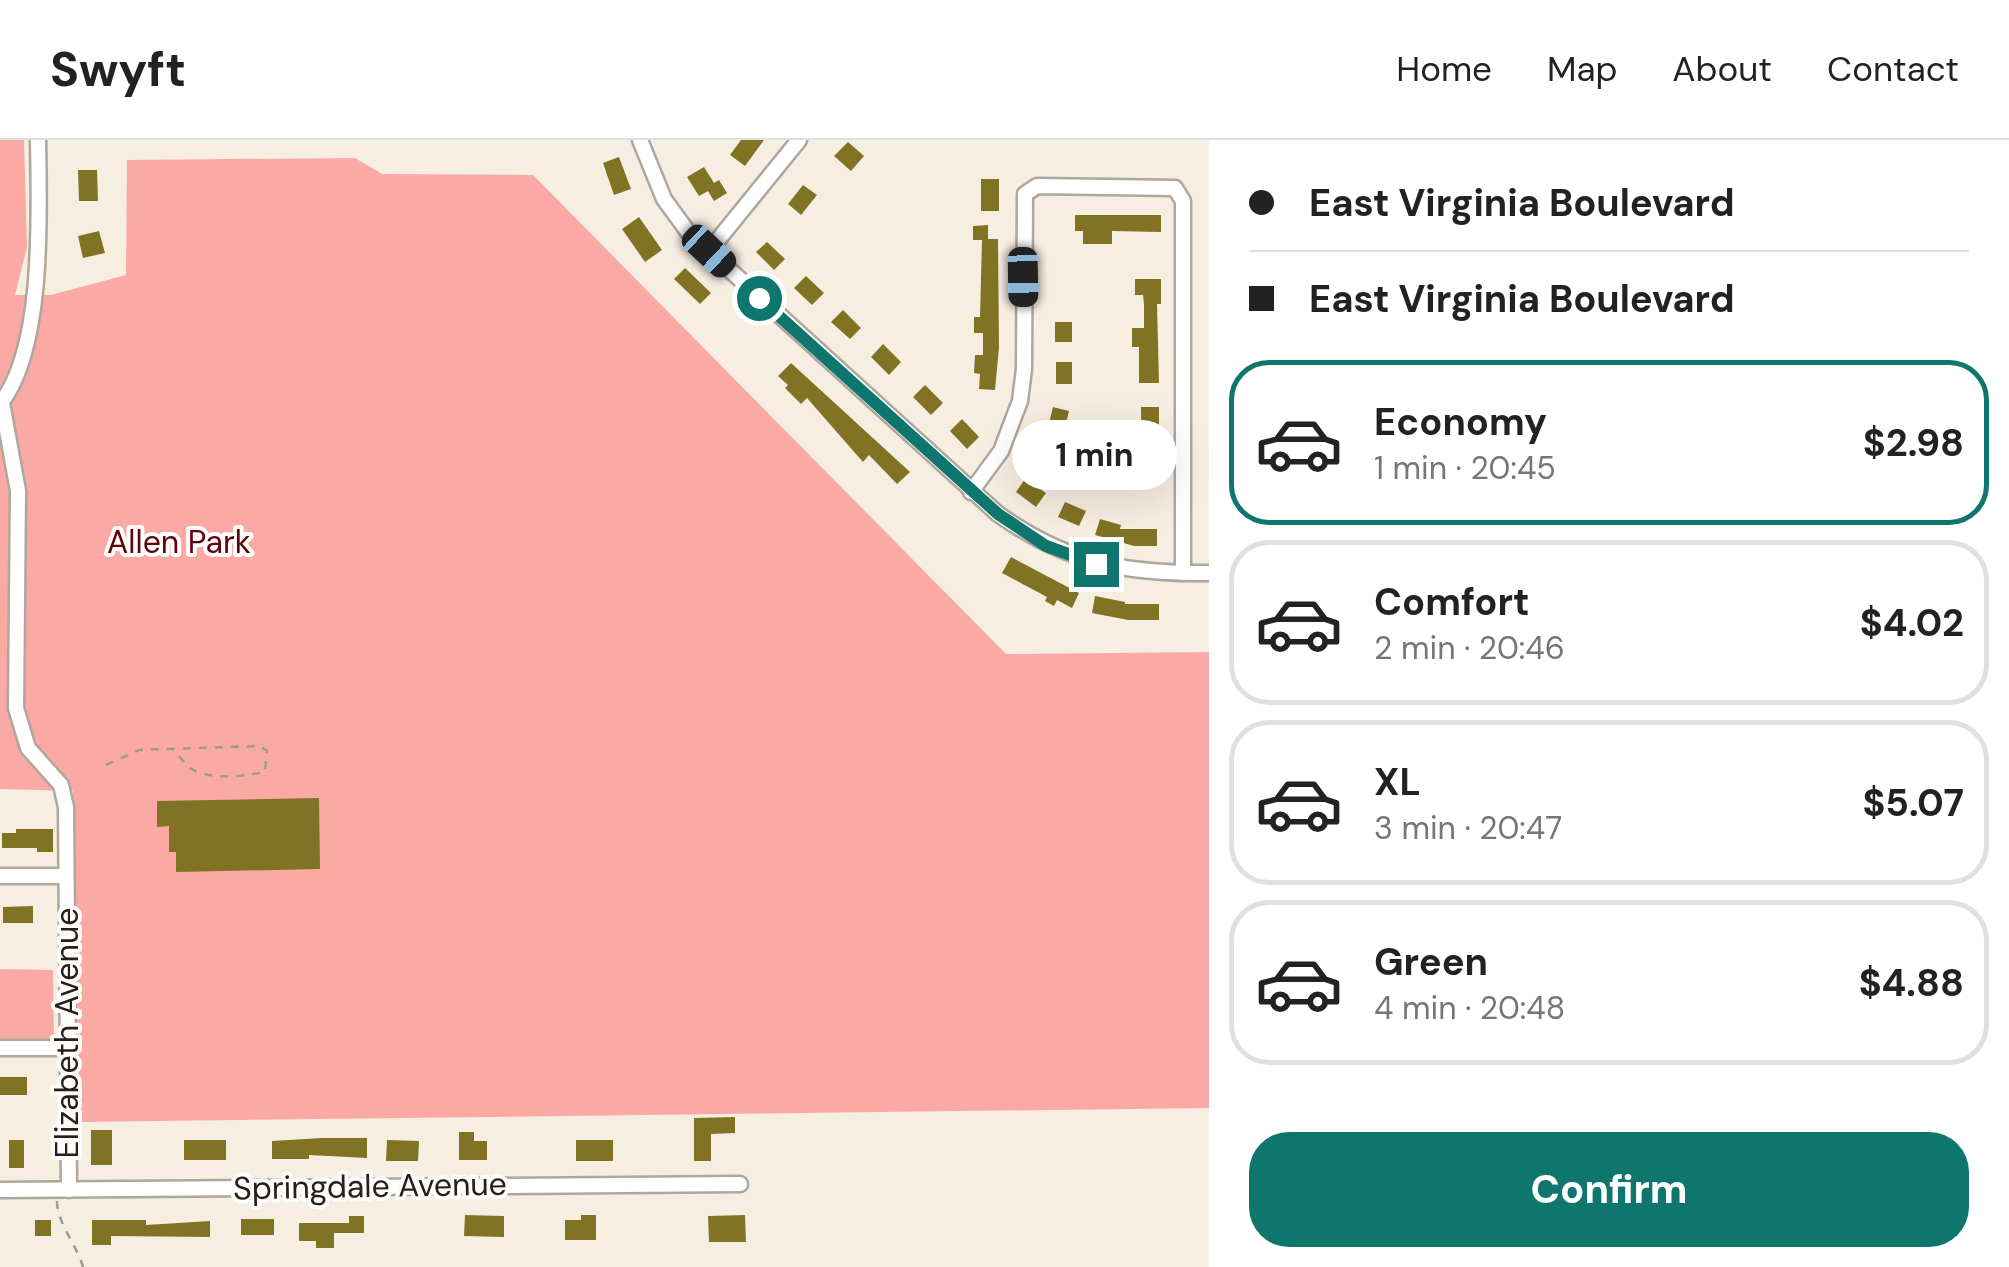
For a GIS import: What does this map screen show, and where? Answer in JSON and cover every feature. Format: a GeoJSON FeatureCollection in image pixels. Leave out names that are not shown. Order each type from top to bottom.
{"type":"FeatureCollection","features":[{"type":"Feature","properties":{"kind":"street"},"geometry":{"type":"LineString","coordinates":[[4,399],[18,374],[35,287],[39,247],[38,140]]}},
{"type":"Feature","properties":{"kind":"street"},"geometry":{"type":"LineString","coordinates":[[640,140],[664,199],[688,232],[971,492],[1046,546],[1116,568],[1209,573]]}},
{"type":"Feature","properties":{"kind":"street"},"geometry":{"type":"LineString","coordinates":[[709,251],[799,140]]}},
{"type":"Feature","properties":{"kind":"street"},"geometry":{"type":"LineString","coordinates":[[971,492],[1000,450],[1020,400],[1024,369],[1024,194],[1037,186],[1169,186],[1180,192],[1183,202],[1183,574]]}},
{"type":"Feature","properties":{"kind":"street","name":"Elizabeth Avenue"},"geometry":{"type":"LineString","coordinates":[[4,399],[18,491],[16,708],[28,748],[65,794],[67,1048],[63,1190]]}},
{"type":"Feature","properties":{"kind":"street"},"geometry":{"type":"LineString","coordinates":[[0,876],[66,876]]}},
{"type":"Feature","properties":{"kind":"street"},"geometry":{"type":"LineString","coordinates":[[0,1048],[67,1048]]}},
{"type":"Feature","properties":{"kind":"street","name":"Springdale Avenue"},"geometry":{"type":"LineString","coordinates":[[0,1190],[740,1184]]}},
{"type":"Feature","properties":{"kind":"path"},"geometry":{"type":"LineString","coordinates":[[106,765],[139,750],[170,748],[260,746],[267,751],[268,761],[265,772],[202,774],[191,769],[170,748]]}},
{"type":"Feature","properties":{"kind":"path"},"geometry":{"type":"LineString","coordinates":[[63,1190],[57,1210],[83,1267]]}},
{"type":"Feature","properties":{"kind":"green space","name":"Allen Park"},"geometry":{"type":"Polygon","coordinates":[[[0,140],[24,140],[27,247],[15,295],[51,295],[126,275],[127,160],[355,158],[382,174],[533,175],[1006,654],[1209,652],[1209,1108],[78,1122],[73,791],[0,789],[0,140]]]}},
{"type":"Feature","properties":{"kind":"green space"},"geometry":{"type":"Polygon","coordinates":[[[0,969],[53,970],[54,1039],[0,1039],[0,969]]]}},
{"type":"Feature","properties":{"kind":"building"},"geometry":{"type":"Polygon","coordinates":[[[741,140],[764,140],[745,166],[730,155],[741,140]]]}},
{"type":"Feature","properties":{"kind":"building"},"geometry":{"type":"Polygon","coordinates":[[[848,142],[864,156],[851,171],[834,156],[848,142]]]}},
{"type":"Feature","properties":{"kind":"building"},"geometry":{"type":"Polygon","coordinates":[[[619,157],[631,189],[614,195],[603,163],[619,157]]]}},
{"type":"Feature","properties":{"kind":"building"},"geometry":{"type":"Polygon","coordinates":[[[704,167],[714,183],[719,180],[727,193],[714,201],[708,191],[699,196],[687,177],[704,167]]]}},
{"type":"Feature","properties":{"kind":"building"},"geometry":{"type":"Polygon","coordinates":[[[78,170],[97,170],[98,201],[79,201],[78,170]]]}},
{"type":"Feature","properties":{"kind":"building"},"geometry":{"type":"Polygon","coordinates":[[[981,179],[999,179],[999,211],[981,211],[981,179]]]}},
{"type":"Feature","properties":{"kind":"building"},"geometry":{"type":"Polygon","coordinates":[[[803,185],[817,195],[801,215],[788,204],[803,185]]]}},
{"type":"Feature","properties":{"kind":"building"},"geometry":{"type":"Polygon","coordinates":[[[1075,215],[1161,215],[1161,232],[1112,231],[1112,244],[1083,244],[1083,231],[1075,231],[1075,215]]]}},
{"type":"Feature","properties":{"kind":"building"},"geometry":{"type":"Polygon","coordinates":[[[639,217],[662,250],[645,262],[622,229],[639,217]]]}},
{"type":"Feature","properties":{"kind":"building"},"geometry":{"type":"Polygon","coordinates":[[[988,225],[988,239],[998,239],[999,347],[995,390],[979,389],[980,374],[974,373],[975,355],[983,355],[983,333],[974,333],[974,317],[980,317],[982,240],[973,240],[973,226],[988,225]]]}},
{"type":"Feature","properties":{"kind":"building"},"geometry":{"type":"Polygon","coordinates":[[[99,231],[105,253],[83,258],[78,236],[99,231]]]}},
{"type":"Feature","properties":{"kind":"building"},"geometry":{"type":"Polygon","coordinates":[[[767,242],[785,259],[774,270],[756,252],[767,242]]]}},
{"type":"Feature","properties":{"kind":"building"},"geometry":{"type":"Polygon","coordinates":[[[685,268],[711,293],[700,304],[674,279],[685,268]]]}},
{"type":"Feature","properties":{"kind":"building"},"geometry":{"type":"Polygon","coordinates":[[[806,276],[824,293],[812,305],[794,288],[806,276]]]}},
{"type":"Feature","properties":{"kind":"building"},"geometry":{"type":"Polygon","coordinates":[[[1135,279],[1161,279],[1161,304],[1157,304],[1159,383],[1139,383],[1139,347],[1132,347],[1132,328],[1144,328],[1144,304],[1143,295],[1135,295],[1135,279]]]}},
{"type":"Feature","properties":{"kind":"building"},"geometry":{"type":"Polygon","coordinates":[[[843,310],[861,328],[850,339],[831,322],[843,310]]]}},
{"type":"Feature","properties":{"kind":"building"},"geometry":{"type":"Polygon","coordinates":[[[1055,322],[1072,322],[1072,342],[1055,342],[1055,322]]]}},
{"type":"Feature","properties":{"kind":"building"},"geometry":{"type":"Polygon","coordinates":[[[883,344],[901,362],[889,375],[871,357],[883,344]]]}},
{"type":"Feature","properties":{"kind":"building"},"geometry":{"type":"Polygon","coordinates":[[[1056,362],[1072,362],[1072,384],[1056,384],[1056,362]]]}},
{"type":"Feature","properties":{"kind":"building"},"geometry":{"type":"Polygon","coordinates":[[[791,363],[910,472],[897,484],[869,455],[863,462],[807,398],[801,404],[785,388],[788,385],[778,376],[791,363]]]}},
{"type":"Feature","properties":{"kind":"building"},"geometry":{"type":"Polygon","coordinates":[[[925,385],[943,403],[931,415],[913,397],[925,385]]]}},
{"type":"Feature","properties":{"kind":"building"},"geometry":{"type":"Polygon","coordinates":[[[1053,407],[1069,411],[1062,439],[1046,435],[1053,407]]]}},
{"type":"Feature","properties":{"kind":"building"},"geometry":{"type":"Polygon","coordinates":[[[1141,407],[1159,407],[1159,476],[1142,476],[1141,407]]]}},
{"type":"Feature","properties":{"kind":"building"},"geometry":{"type":"Polygon","coordinates":[[[962,419],[979,437],[967,449],[950,431],[962,419]]]}},
{"type":"Feature","properties":{"kind":"building"},"geometry":{"type":"Polygon","coordinates":[[[1025,479],[1046,493],[1036,507],[1016,492],[1025,479]]]}},
{"type":"Feature","properties":{"kind":"building"},"geometry":{"type":"Polygon","coordinates":[[[1065,502],[1086,511],[1079,526],[1058,517],[1065,502]]]}},
{"type":"Feature","properties":{"kind":"building"},"geometry":{"type":"Polygon","coordinates":[[[1100,519],[1121,525],[1120,529],[1157,529],[1157,546],[1134,546],[1095,535],[1100,519]]]}},
{"type":"Feature","properties":{"kind":"building"},"geometry":{"type":"Polygon","coordinates":[[[1011,557],[1079,593],[1072,608],[1057,600],[1054,606],[1045,601],[1047,597],[1002,573],[1011,557]]]}},
{"type":"Feature","properties":{"kind":"building"},"geometry":{"type":"Polygon","coordinates":[[[1095,596],[1125,604],[1159,604],[1159,620],[1128,620],[1092,613],[1095,596]]]}},
{"type":"Feature","properties":{"kind":"building"},"geometry":{"type":"Polygon","coordinates":[[[319,798],[320,869],[176,872],[176,852],[169,852],[169,826],[157,827],[157,801],[319,798]]]}},
{"type":"Feature","properties":{"kind":"building"},"geometry":{"type":"Polygon","coordinates":[[[16,829],[53,829],[53,852],[2,848],[2,833],[16,833],[16,829]]]}},
{"type":"Feature","properties":{"kind":"building"},"geometry":{"type":"Polygon","coordinates":[[[33,906],[33,923],[3,923],[3,907],[33,906]]]}},
{"type":"Feature","properties":{"kind":"building"},"geometry":{"type":"Polygon","coordinates":[[[0,1077],[27,1077],[27,1095],[0,1095],[0,1077]]]}},
{"type":"Feature","properties":{"kind":"building"},"geometry":{"type":"Polygon","coordinates":[[[735,1117],[735,1133],[711,1134],[711,1161],[694,1161],[694,1118],[735,1117]]]}},
{"type":"Feature","properties":{"kind":"building"},"geometry":{"type":"Polygon","coordinates":[[[91,1130],[112,1130],[112,1165],[91,1165],[91,1130]]]}},
{"type":"Feature","properties":{"kind":"building"},"geometry":{"type":"Polygon","coordinates":[[[459,1132],[474,1132],[474,1141],[487,1141],[487,1160],[459,1160],[459,1132]]]}},
{"type":"Feature","properties":{"kind":"building"},"geometry":{"type":"Polygon","coordinates":[[[367,1138],[367,1158],[309,1155],[309,1159],[272,1159],[272,1141],[367,1138]]]}},
{"type":"Feature","properties":{"kind":"building"},"geometry":{"type":"Polygon","coordinates":[[[9,1140],[24,1140],[24,1168],[9,1168],[9,1140]]]}},
{"type":"Feature","properties":{"kind":"building"},"geometry":{"type":"Polygon","coordinates":[[[184,1140],[226,1140],[226,1160],[184,1160],[184,1140]]]}},
{"type":"Feature","properties":{"kind":"building"},"geometry":{"type":"Polygon","coordinates":[[[387,1140],[419,1141],[418,1161],[386,1161],[387,1140]]]}},
{"type":"Feature","properties":{"kind":"building"},"geometry":{"type":"Polygon","coordinates":[[[576,1140],[613,1140],[613,1161],[576,1161],[576,1140]]]}},
{"type":"Feature","properties":{"kind":"building"},"geometry":{"type":"Polygon","coordinates":[[[465,1215],[504,1216],[504,1237],[464,1236],[465,1215]]]}},
{"type":"Feature","properties":{"kind":"building"},"geometry":{"type":"Polygon","coordinates":[[[581,1215],[596,1215],[596,1240],[565,1240],[565,1220],[581,1220],[581,1215]]]}},
{"type":"Feature","properties":{"kind":"building"},"geometry":{"type":"Polygon","coordinates":[[[745,1215],[746,1242],[709,1242],[708,1216],[745,1215]]]}},
{"type":"Feature","properties":{"kind":"building"},"geometry":{"type":"Polygon","coordinates":[[[349,1216],[364,1216],[364,1233],[334,1233],[334,1248],[316,1248],[316,1241],[299,1241],[299,1223],[349,1223],[349,1216]]]}},
{"type":"Feature","properties":{"kind":"building"},"geometry":{"type":"Polygon","coordinates":[[[241,1219],[274,1219],[274,1235],[241,1235],[241,1219]]]}},
{"type":"Feature","properties":{"kind":"building"},"geometry":{"type":"Polygon","coordinates":[[[35,1220],[51,1220],[51,1236],[35,1236],[35,1220]]]}},
{"type":"Feature","properties":{"kind":"building"},"geometry":{"type":"Polygon","coordinates":[[[92,1220],[146,1220],[146,1225],[210,1221],[210,1237],[111,1236],[111,1245],[92,1245],[92,1220]]]}},
{"type":"Feature","properties":{"kind":"route"},"geometry":{"type":"LineString","coordinates":[[759,298],[998,514],[1046,546],[1096,564]]}}]}
